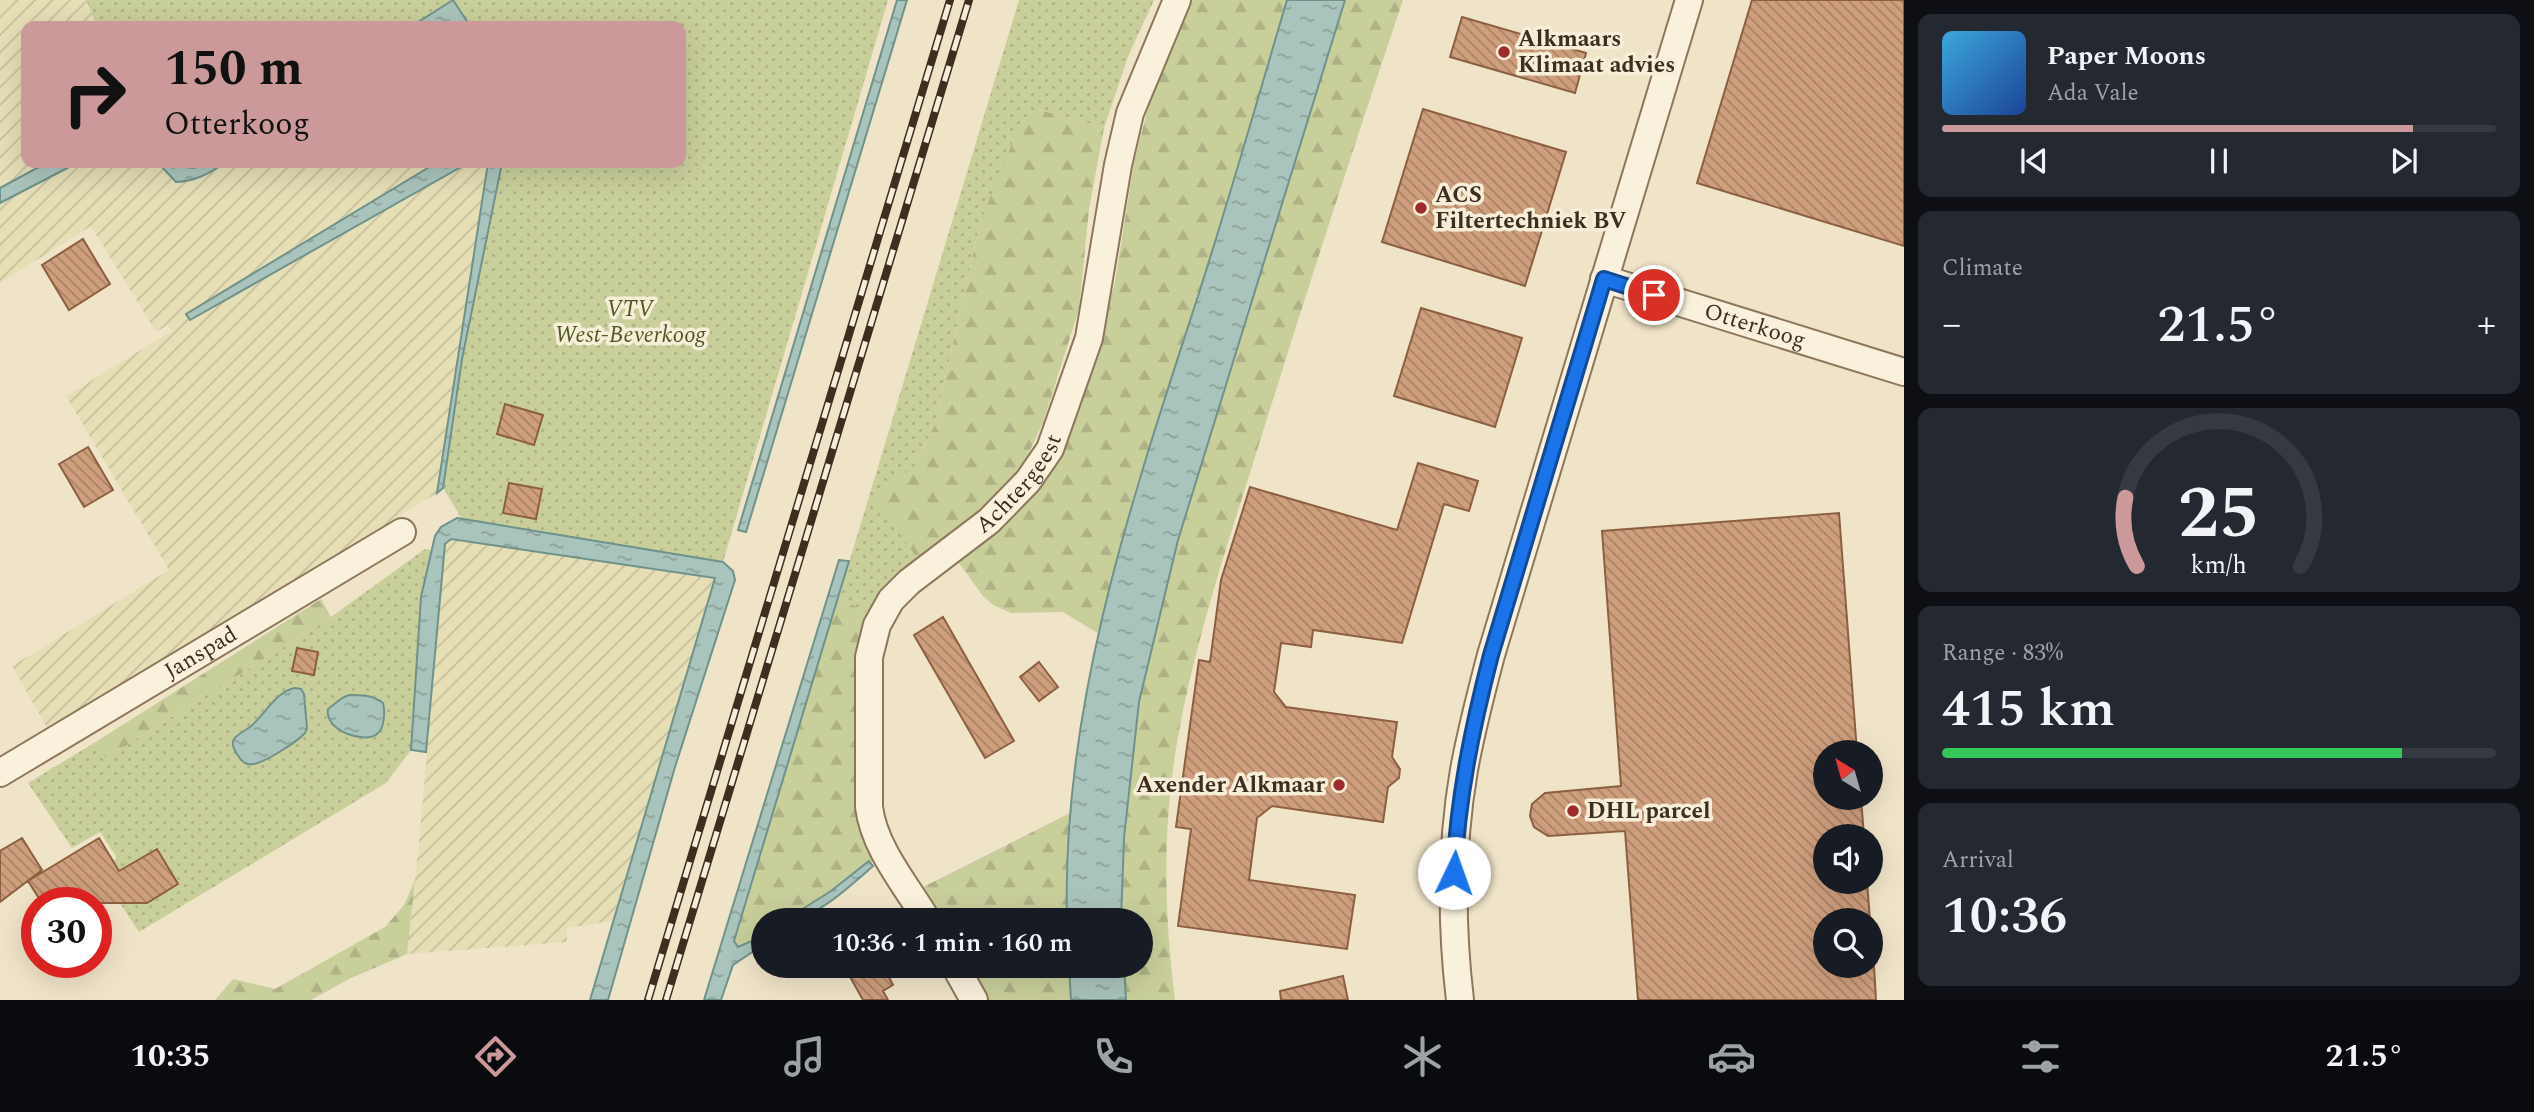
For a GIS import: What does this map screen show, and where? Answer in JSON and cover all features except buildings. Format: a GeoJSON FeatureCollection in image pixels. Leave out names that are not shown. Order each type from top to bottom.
{"type":"FeatureCollection","features":[{"type":"Feature","properties":{"kind":"street","name":"Achtergeest"},"geometry":{"type":"LineString","coordinates":[[921,908],[877,837],[871,821],[869,657],[877,625],[891,600],[926,569],[989,521],[1028,481],[1050,449],[1089,338],[1118,165],[1130,113],[1177,0]]}},
{"type":"Feature","properties":{"kind":"street"},"geometry":{"type":"LineString","coordinates":[[1460,1000],[1455,959],[1454,873],[1464,771],[1491,655],[1689,0]]}},
{"type":"Feature","properties":{"kind":"street","name":"Otterkoog"},"geometry":{"type":"LineString","coordinates":[[1604,279],[1904,372]]}},
{"type":"Feature","properties":{"kind":"street","name":"Janspad"},"geometry":{"type":"LineString","coordinates":[[0,773],[402,532]]}},
{"type":"Feature","properties":{"kind":"street"},"geometry":{"type":"LineString","coordinates":[[962,978],[974,1000]]}},
{"type":"Feature","properties":{"kind":"shaded area"},"geometry":{"type":"Polygon","coordinates":[[[0,0],[86,0],[95,21],[21,21],[21,168],[37,168],[0,188],[0,0]]]}},
{"type":"Feature","properties":{"kind":"shaded area"},"geometry":{"type":"Polygon","coordinates":[[[67,168],[163,168],[176,182],[190,181],[217,168],[428,168],[186,314],[459,168],[487,168],[437,493],[49,731],[12,666],[169,570],[66,396],[172,331],[168,325],[156,332],[91,226],[0,283],[0,203],[67,168]]]}},
{"type":"Feature","properties":{"kind":"shaded area"},"geometry":{"type":"Polygon","coordinates":[[[451,539],[715,578],[709,606],[612,921],[567,928],[567,942],[407,954],[445,544],[451,539]]]}},
{"type":"Feature","properties":{"kind":"green space"},"geometry":{"type":"Polygon","coordinates":[[[86,0],[453,0],[420,21],[95,21],[86,0]]]}},
{"type":"Feature","properties":{"kind":"green space","name":"VTV West-Beverkoog"},"geometry":{"type":"Polygon","coordinates":[[[453,0],[888,0],[723,562],[462,519],[443,488],[462,359],[501,168],[686,168],[686,21],[467,21],[453,0]]]}},
{"type":"Feature","properties":{"kind":"green space"},"geometry":{"type":"Polygon","coordinates":[[[1019,0],[1154,0],[1129,54],[1104,128],[1040,110],[980,223],[935,424],[915,466],[901,478],[920,563],[871,616],[839,596],[1019,0]]]}},
{"type":"Feature","properties":{"kind":"green space"},"geometry":{"type":"Polygon","coordinates":[[[1191,0],[1287,0],[1224,216],[1136,487],[1099,634],[1063,612],[1011,613],[993,605],[982,595],[957,560],[1004,527],[1044,481],[1062,450],[1082,400],[1115,282],[1134,162],[1157,73],[1191,0]]]}},
{"type":"Feature","properties":{"kind":"green space"},"geometry":{"type":"Polygon","coordinates":[[[1345,0],[1403,0],[1316,263],[1229,539],[1195,657],[1178,737],[1167,836],[1167,901],[1175,1000],[1126,1000],[1125,978],[1153,978],[1153,908],[1121,908],[1123,838],[1139,702],[1178,540],[1345,0]]]}},
{"type":"Feature","properties":{"kind":"green space"},"geometry":{"type":"Polygon","coordinates":[[[1040,110],[1104,128],[1089,210],[1079,309],[1043,423],[1022,467],[984,509],[920,563],[874,496],[915,466],[935,424],[980,223],[1018,129],[1040,110]]]}},
{"type":"Feature","properties":{"kind":"green space"},"geometry":{"type":"Polygon","coordinates":[[[425,549],[431,550],[421,597],[411,750],[386,783],[139,932],[99,871],[117,858],[100,832],[72,848],[28,783],[94,743],[107,757],[331,617],[425,549]],[[280,694],[254,724],[235,737],[307,728],[304,694],[280,694]],[[383,703],[347,733],[365,735],[378,732],[384,722],[383,703]]]}},
{"type":"Feature","properties":{"kind":"green space"},"geometry":{"type":"Polygon","coordinates":[[[839,596],[871,616],[879,858],[869,862],[804,908],[751,908],[751,941],[738,947],[734,941],[839,596]]]}},
{"type":"Feature","properties":{"kind":"green space"},"geometry":{"type":"Polygon","coordinates":[[[321,599],[331,617],[106,758],[94,743],[321,599]]]}},
{"type":"Feature","properties":{"kind":"green space"},"geometry":{"type":"Polygon","coordinates":[[[1072,812],[1066,876],[1067,908],[930,908],[919,889],[1072,812]]]}},
{"type":"Feature","properties":{"kind":"green space"},"geometry":{"type":"Polygon","coordinates":[[[415,880],[407,954],[349,979],[311,1000],[215,1000],[233,979],[275,989],[385,927],[404,905],[415,880]]]}},
{"type":"Feature","properties":{"kind":"green space"},"geometry":{"type":"Polygon","coordinates":[[[971,978],[1070,978],[1071,1000],[984,1000],[971,978]]]}},
{"type":"Feature","properties":{"kind":"water"},"geometry":{"type":"Polygon","coordinates":[[[453,0],[467,21],[420,21],[453,0]]]}},
{"type":"Feature","properties":{"kind":"water"},"geometry":{"type":"Polygon","coordinates":[[[897,0],[907,0],[746,532],[738,530],[897,0]]]}},
{"type":"Feature","properties":{"kind":"water"},"geometry":{"type":"Polygon","coordinates":[[[1287,0],[1345,0],[1178,540],[1139,702],[1124,838],[1121,908],[1067,908],[1068,840],[1076,760],[1106,602],[1150,446],[1222,220],[1287,0]]]}},
{"type":"Feature","properties":{"kind":"water"},"geometry":{"type":"Polygon","coordinates":[[[37,168],[67,168],[0,203],[0,188],[37,168]]]}},
{"type":"Feature","properties":{"kind":"water"},"geometry":{"type":"Polygon","coordinates":[[[163,168],[216,168],[202,176],[176,182],[163,168]]]}},
{"type":"Feature","properties":{"kind":"water"},"geometry":{"type":"Polygon","coordinates":[[[428,168],[459,168],[190,320],[186,314],[428,168]]]}},
{"type":"Feature","properties":{"kind":"water"},"geometry":{"type":"Polygon","coordinates":[[[487,168],[501,168],[462,359],[443,488],[437,493],[487,168]]]}},
{"type":"Feature","properties":{"kind":"water"},"geometry":{"type":"Polygon","coordinates":[[[457,518],[723,562],[733,571],[735,580],[675,767],[608,1000],[590,1000],[715,578],[451,539],[445,544],[426,752],[411,750],[421,597],[435,536],[441,527],[457,518]]]}},
{"type":"Feature","properties":{"kind":"water"},"geometry":{"type":"Polygon","coordinates":[[[839,560],[849,561],[734,941],[738,947],[751,941],[751,953],[733,965],[721,1000],[704,1000],[839,560]]]}},
{"type":"Feature","properties":{"kind":"water"},"geometry":{"type":"Polygon","coordinates":[[[295,688],[301,689],[304,694],[307,728],[305,733],[265,760],[251,764],[243,762],[234,749],[234,739],[250,727],[282,694],[295,688]]]}},
{"type":"Feature","properties":{"kind":"water"},"geometry":{"type":"Polygon","coordinates":[[[349,695],[363,695],[383,703],[383,724],[377,734],[364,737],[346,734],[332,724],[328,709],[349,695]]]}},
{"type":"Feature","properties":{"kind":"water"},"geometry":{"type":"Polygon","coordinates":[[[869,861],[873,866],[820,908],[804,908],[869,861]]]}},
{"type":"Feature","properties":{"kind":"water"},"geometry":{"type":"Polygon","coordinates":[[[1070,978],[1125,978],[1126,1000],[1071,1000],[1070,978]]]}},
{"type":"Feature","properties":{"kind":"railway"},"geometry":{"type":"LineString","coordinates":[[648,1000],[950,0]]}},
{"type":"Feature","properties":{"kind":"railway"},"geometry":{"type":"LineString","coordinates":[[666,1000],[969,0]]}},
{"type":"Feature","properties":{"kind":"place","name":"Alkmaars Klimaat advies"},"geometry":{"type":"Point","coordinates":[1504,52]}},
{"type":"Feature","properties":{"kind":"place","name":"ACS Filtertechniek BV"},"geometry":{"type":"Point","coordinates":[1421,208]}},
{"type":"Feature","properties":{"kind":"place","name":"Axender Alkmaar"},"geometry":{"type":"Point","coordinates":[1339,785]}},
{"type":"Feature","properties":{"kind":"place","name":"DHL parcel"},"geometry":{"type":"Point","coordinates":[1573,811]}},
{"type":"Feature","properties":{"kind":"route"},"geometry":{"type":"LineString","coordinates":[[1454,873],[1464,771],[1475,717],[1491,655],[1604,279],[1654,295]]}}]}
